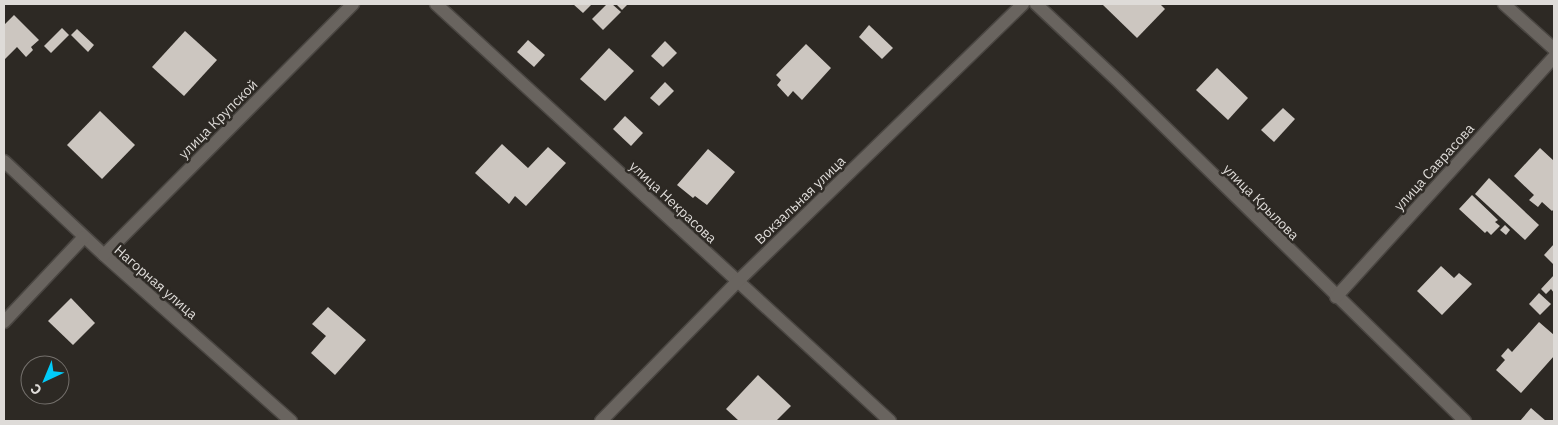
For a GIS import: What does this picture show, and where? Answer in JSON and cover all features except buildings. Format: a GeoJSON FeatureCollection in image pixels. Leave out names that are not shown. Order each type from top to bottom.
{"type":"FeatureCollection","features":[{"type":"Feature","properties":{"kind":"street","name":"улица Крупской"},"geometry":{"type":"LineString","coordinates":[[104,256],[353,4]]}},
{"type":"Feature","properties":{"kind":"street","name":"улица Некрасова"},"geometry":{"type":"LineString","coordinates":[[436,4],[890,421]]}},
{"type":"Feature","properties":{"kind":"street","name":"Вокзальная улица"},"geometry":{"type":"LineString","coordinates":[[601,421],[737,282],[1023,4]]}},
{"type":"Feature","properties":{"kind":"street","name":"улица Крылова"},"geometry":{"type":"LineString","coordinates":[[1036,4],[1118,81],[1336,297],[1465,421]]}},
{"type":"Feature","properties":{"kind":"street"},"geometry":{"type":"LineString","coordinates":[[1504,4],[1554,49]]}},
{"type":"Feature","properties":{"kind":"street","name":"улица Саврасова"},"geometry":{"type":"LineString","coordinates":[[1336,297],[1554,57]]}},
{"type":"Feature","properties":{"kind":"street","name":"Нагорная улица"},"geometry":{"type":"LineString","coordinates":[[4,161],[104,256],[291,421]]}},
{"type":"Feature","properties":{"kind":"street"},"geometry":{"type":"LineString","coordinates":[[4,322],[84,237]]}}]}
